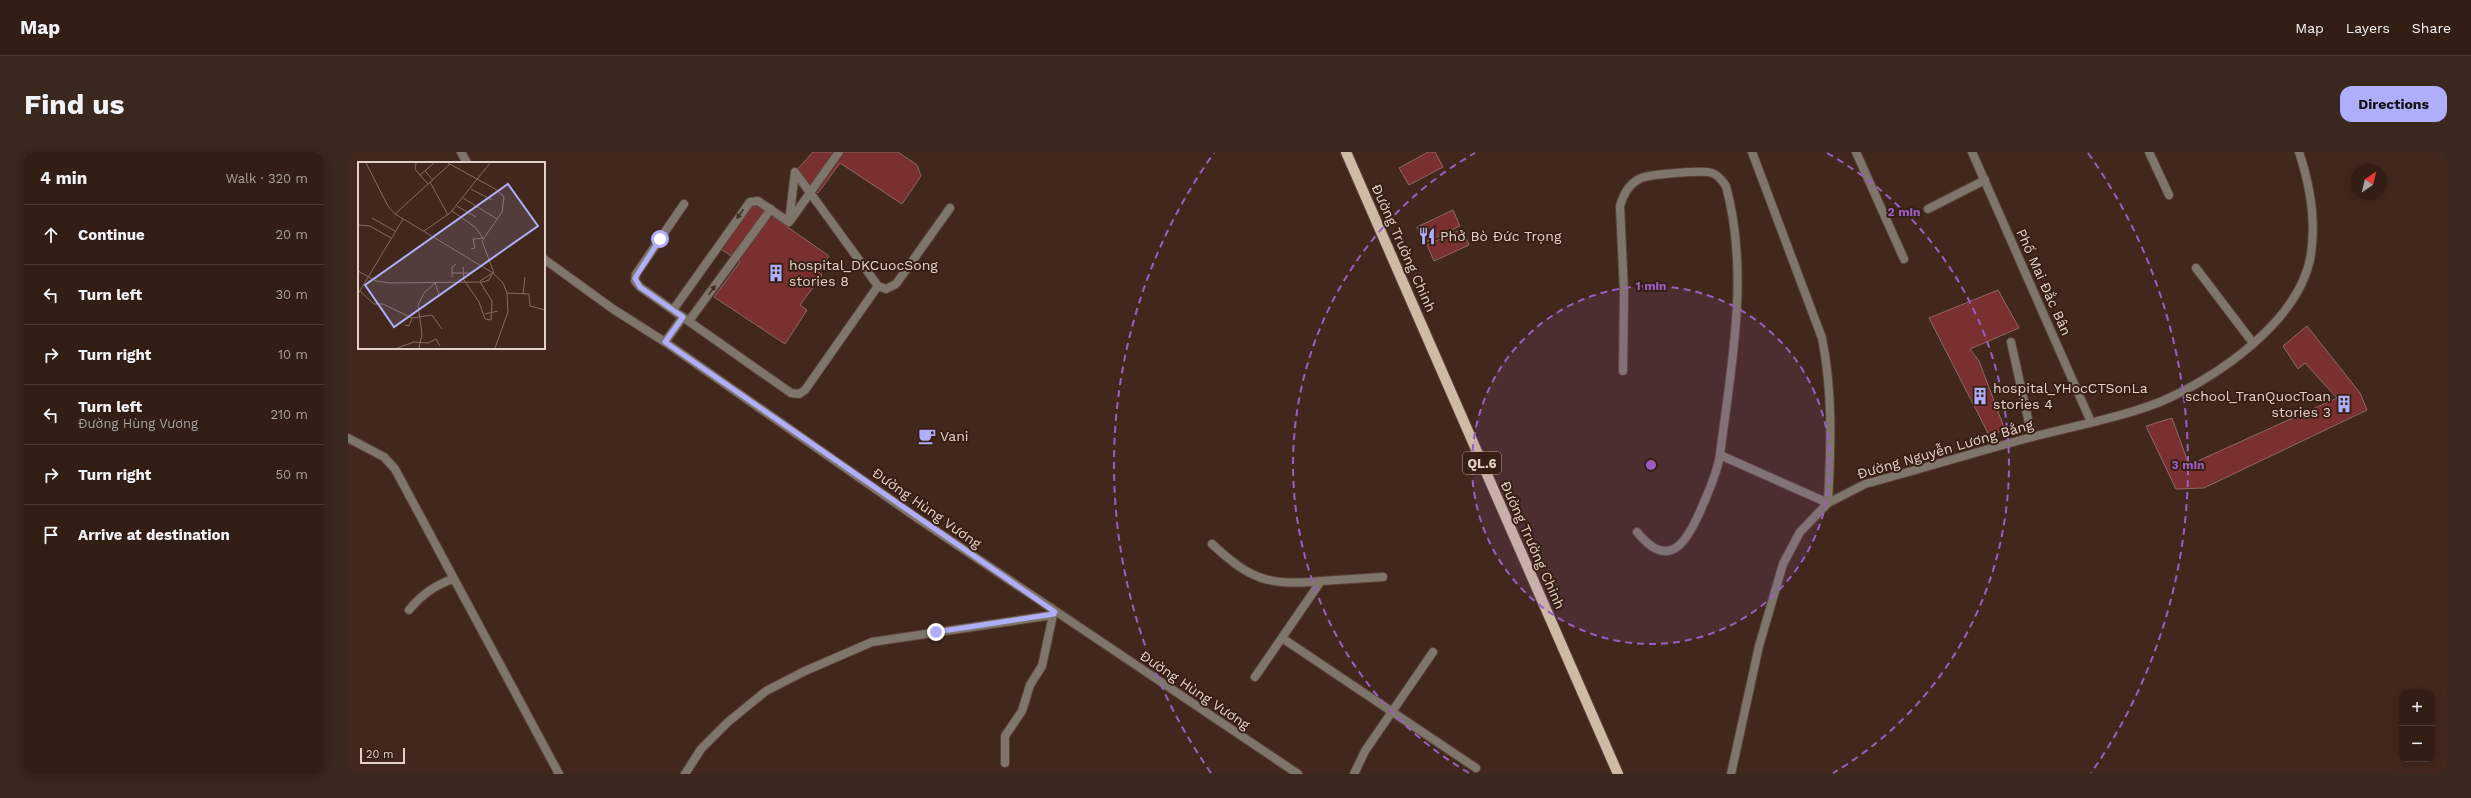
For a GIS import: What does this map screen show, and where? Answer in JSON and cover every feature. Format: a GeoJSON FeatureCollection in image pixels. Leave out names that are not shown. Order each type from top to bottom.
{"type":"FeatureCollection","features":[{"type":"Feature","properties":{"kind":"main road","name":"Đường Trường Chinh"},"geometry":{"type":"LineString","coordinates":[[1346,152],[1618,774]]}},
{"type":"Feature","properties":{"kind":"street"},"geometry":{"type":"LineString","coordinates":[[461,152],[467,162]]}},
{"type":"Feature","properties":{"kind":"street"},"geometry":{"type":"LineString","coordinates":[[789,222],[839,152]]}},
{"type":"Feature","properties":{"kind":"street"},"geometry":{"type":"LineString","coordinates":[[1720,455],[1828,502],[1832,437],[1831,401],[1828,370],[1822,338],[1752,152]]}},
{"type":"Feature","properties":{"kind":"street"},"geometry":{"type":"LineString","coordinates":[[1856,152],[1904,259]]}},
{"type":"Feature","properties":{"kind":"street","name":"Phố Mai Đắc Bân"},"geometry":{"type":"LineString","coordinates":[[1972,152],[2091,422]]}},
{"type":"Feature","properties":{"kind":"street"},"geometry":{"type":"LineString","coordinates":[[2149,152],[2169,195]]}},
{"type":"Feature","properties":{"kind":"street","name":"Đường Nguyễn Lương Bằng"},"geometry":{"type":"LineString","coordinates":[[1731,774],[1759,646],[1783,564],[1800,532],[1828,502],[1865,484],[2160,402],[2226,365],[2253,343],[2280,316],[2298,289],[2311,256],[2313,223],[2310,194],[2308,179],[2299,152]]}},
{"type":"Feature","properties":{"kind":"street"},"geometry":{"type":"LineString","coordinates":[[789,222],[795,172],[878,286],[886,289],[896,284],[950,208]]}},
{"type":"Feature","properties":{"kind":"street"},"geometry":{"type":"LineString","coordinates":[[1623,371],[1624,292],[1620,206],[1622,198],[1629,186],[1645,176],[1711,173],[1721,179],[1726,186],[1738,260],[1737,322],[1720,455],[1714,478],[1693,528],[1681,546],[1674,549],[1658,550],[1650,546],[1637,532]]}},
{"type":"Feature","properties":{"kind":"street"},"geometry":{"type":"LineString","coordinates":[[1928,209],[1985,180]]}},
{"type":"Feature","properties":{"kind":"street"},"geometry":{"type":"LineString","coordinates":[[673,310],[748,203],[758,201],[789,222]]}},
{"type":"Feature","properties":{"kind":"street"},"geometry":{"type":"LineString","coordinates":[[684,204],[635,278],[640,287],[791,393],[799,394],[805,390],[878,286]]}},
{"type":"Feature","properties":{"kind":"street"},"geometry":{"type":"LineString","coordinates":[[665,342],[686,319],[770,209]]}},
{"type":"Feature","properties":{"kind":"street","name":"Đường Hùng Vương"},"geometry":{"type":"LineString","coordinates":[[545,260],[613,309],[665,342],[1054,613],[1298,774]]}},
{"type":"Feature","properties":{"kind":"street"},"geometry":{"type":"LineString","coordinates":[[2196,268],[2253,343]]}},
{"type":"Feature","properties":{"kind":"street"},"geometry":{"type":"LineString","coordinates":[[2011,342],[2032,437]]}},
{"type":"Feature","properties":{"kind":"street"},"geometry":{"type":"LineString","coordinates":[[348,438],[384,457],[395,470],[445,560],[453,579],[559,774]]}},
{"type":"Feature","properties":{"kind":"street"},"geometry":{"type":"LineString","coordinates":[[1212,544],[1235,565],[1270,582],[1321,581],[1383,577]]}},
{"type":"Feature","properties":{"kind":"street"},"geometry":{"type":"LineString","coordinates":[[409,610],[418,599],[430,589],[453,579]]}},
{"type":"Feature","properties":{"kind":"street"},"geometry":{"type":"LineString","coordinates":[[1255,677],[1321,581]]}},
{"type":"Feature","properties":{"kind":"street"},"geometry":{"type":"LineString","coordinates":[[685,774],[701,749],[728,722],[766,691],[805,671],[872,642],[1054,613],[1042,666],[1030,685],[1022,711],[1006,736],[1005,763]]}},
{"type":"Feature","properties":{"kind":"street"},"geometry":{"type":"LineString","coordinates":[[1282,638],[1476,768]]}},
{"type":"Feature","properties":{"kind":"street"},"geometry":{"type":"LineString","coordinates":[[1354,774],[1365,751],[1433,652]]}},
{"type":"Feature","properties":{"kind":"building"},"geometry":{"type":"Polygon","coordinates":[[[813,152],[898,152],[917,165],[921,176],[902,204],[840,163],[818,193],[795,172],[813,152]]]}},
{"type":"Feature","properties":{"kind":"building"},"geometry":{"type":"Polygon","coordinates":[[[1428,152],[1435,152],[1443,167],[1409,185],[1399,168],[1428,152]]]}},
{"type":"Feature","properties":{"kind":"building","name":"hospital_DKCuocSong stories 8"},"geometry":{"type":"Polygon","coordinates":[[[749,200],[829,256],[818,271],[822,275],[800,305],[807,310],[785,344],[714,297],[740,262],[718,247],[749,200]]]}},
{"type":"Feature","properties":{"kind":"building"},"geometry":{"type":"Polygon","coordinates":[[[1453,210],[1460,226],[1424,243],[1417,227],[1453,210]]]}},
{"type":"Feature","properties":{"kind":"building"},"geometry":{"type":"Polygon","coordinates":[[[1462,229],[1469,245],[1434,261],[1427,245],[1462,229]]]}},
{"type":"Feature","properties":{"kind":"building","name":"hospital_YHocCTSonLa stories 4"},"geometry":{"type":"Polygon","coordinates":[[[1998,290],[2019,328],[1970,349],[1979,361],[2005,430],[1989,435],[1929,318],[1998,290]]]}},
{"type":"Feature","properties":{"kind":"building","name":"school_TranQuocToan stories 3"},"geometry":{"type":"Polygon","coordinates":[[[2307,326],[2360,393],[2367,410],[2204,488],[2176,489],[2146,426],[2172,418],[2189,465],[2337,398],[2305,363],[2298,369],[2283,346],[2307,326]]]}},
{"type":"Feature","properties":{"kind":"place","name":"Phở Bò Đức Trọng"},"geometry":{"type":"Point","coordinates":[1427,236]}},
{"type":"Feature","properties":{"kind":"place","name":"hospital_DKCuocSong stories 8"},"geometry":{"type":"Point","coordinates":[776,273]}},
{"type":"Feature","properties":{"kind":"place","name":"hospital_YHocCTSonLa stories 4"},"geometry":{"type":"Point","coordinates":[1980,396]}},
{"type":"Feature","properties":{"kind":"place","name":"school_TranQuocToan stories 3"},"geometry":{"type":"Point","coordinates":[2344,404]}},
{"type":"Feature","properties":{"kind":"place","name":"Vani"},"geometry":{"type":"Point","coordinates":[927,436]}},
{"type":"Feature","properties":{"kind":"route"},"geometry":{"type":"LineString","coordinates":[[660,239],[636,274],[635,281],[640,287],[683,317],[665,342],[920,520],[1055,612],[1054,614],[936,632]]}}]}
